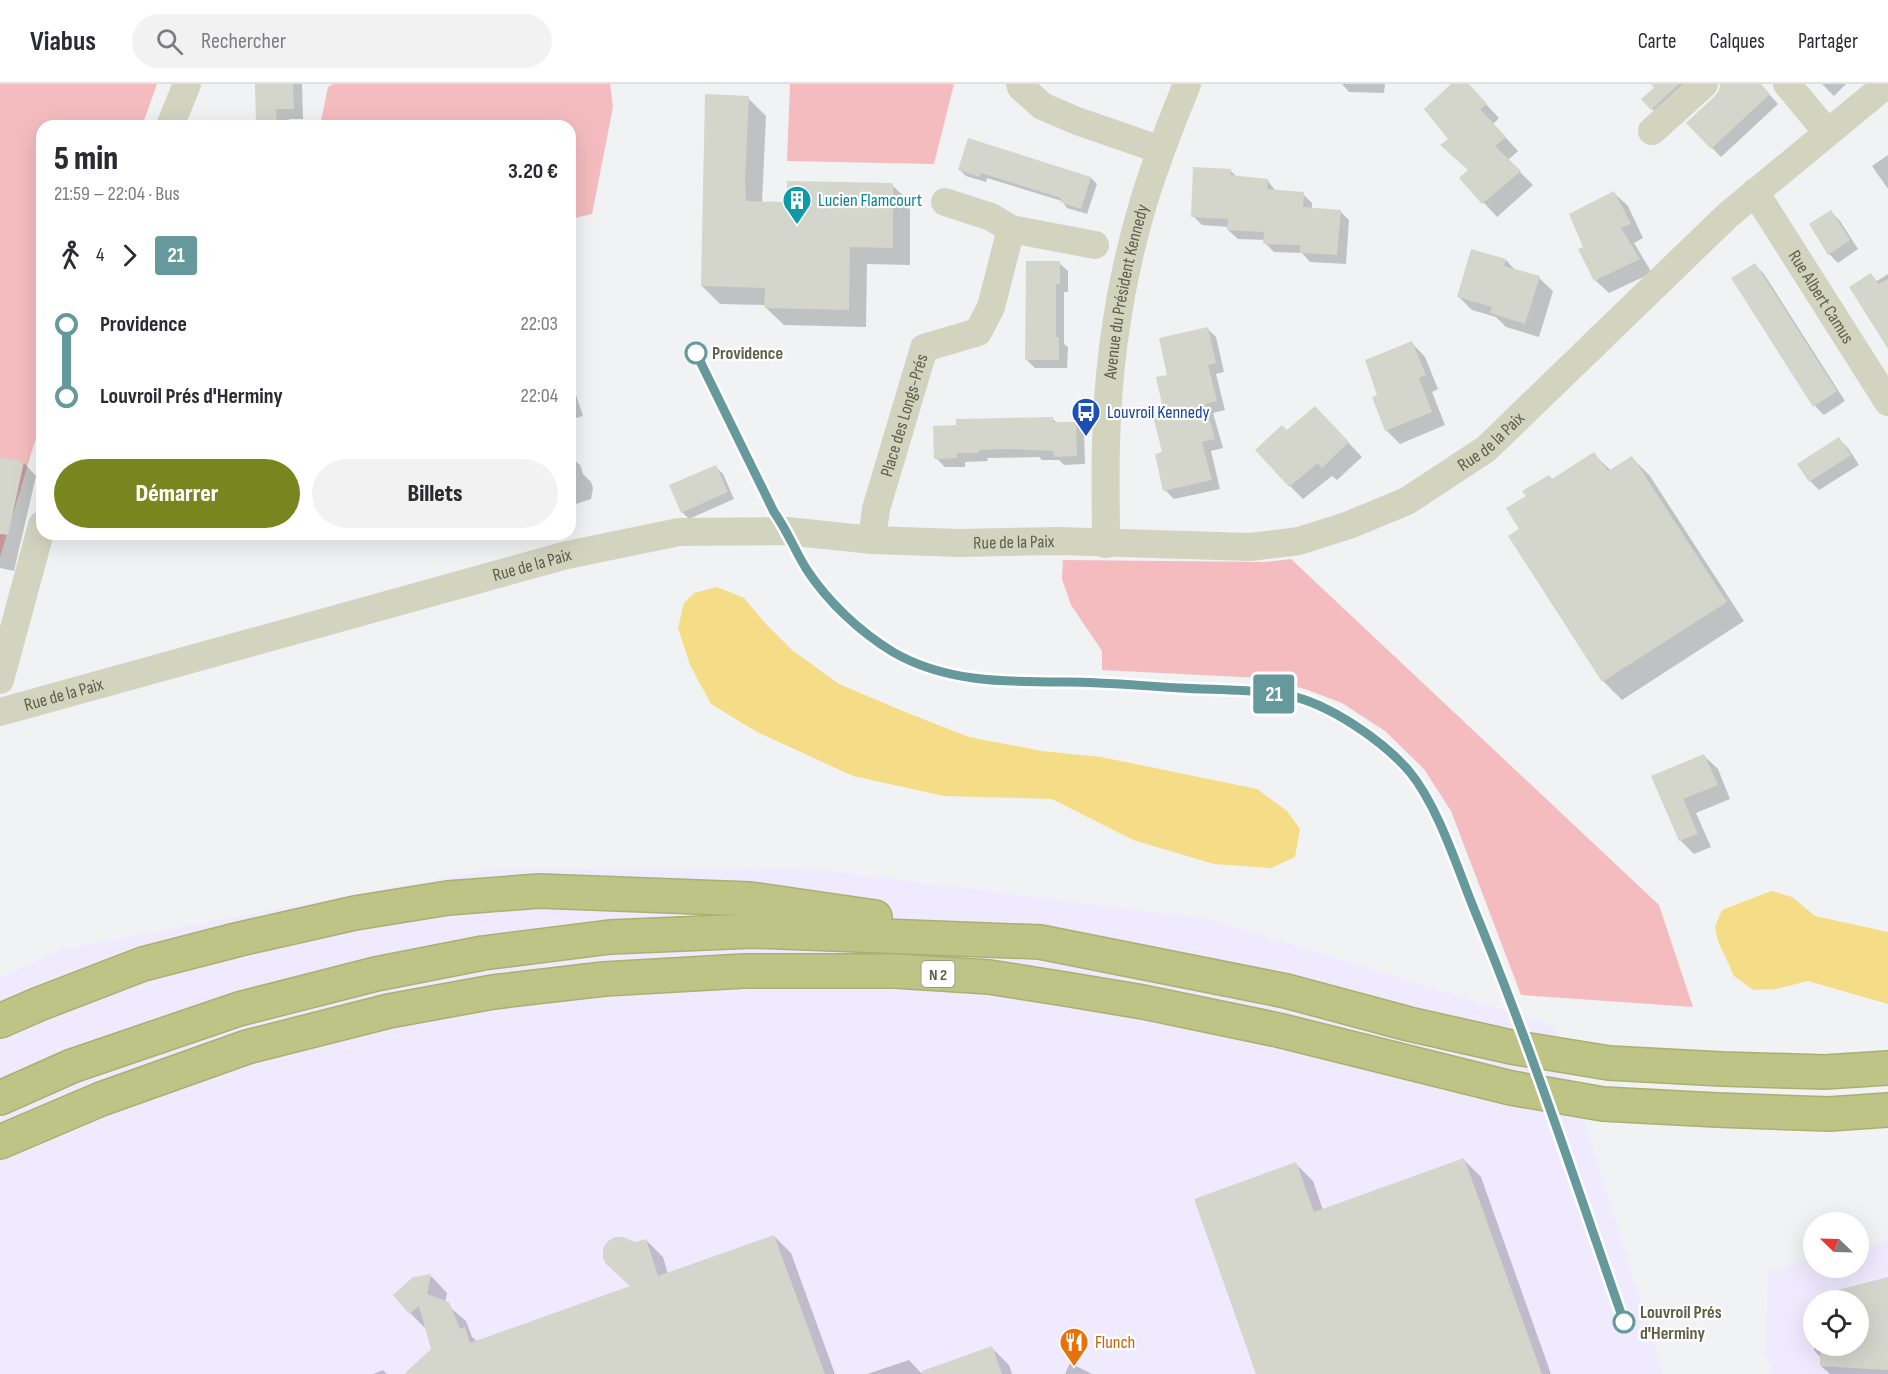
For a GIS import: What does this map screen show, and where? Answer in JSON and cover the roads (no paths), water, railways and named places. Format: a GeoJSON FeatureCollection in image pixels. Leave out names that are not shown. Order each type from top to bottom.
{"type":"FeatureCollection","features":[{"type":"Feature","properties":{"kind":"highway"},"geometry":{"type":"LineString","coordinates":[[0,1021],[143,964],[240,939],[366,911],[448,898],[539,891],[750,899],[1040,942]]}},
{"type":"Feature","properties":{"kind":"highway","name":"N 2"},"geometry":{"type":"LineString","coordinates":[[0,1098],[72,1066],[239,1009],[376,974],[483,953],[610,937],[753,931],[1040,942],[1286,991],[1409,1024],[1511,1047],[1609,1063],[1722,1070],[1825,1072],[1888,1068]]}},
{"type":"Feature","properties":{"kind":"highway","name":"N 2"},"geometry":{"type":"LineString","coordinates":[[0,1142],[101,1099],[247,1047],[389,1011],[493,992],[604,979],[744,971],[895,971],[989,977],[1143,1002],[1278,1030],[1511,1088],[1603,1104],[1829,1114],[1888,1110]]}},
{"type":"Feature","properties":{"kind":"street"},"geometry":{"type":"LineString","coordinates":[[172,120],[187,84]]}},
{"type":"Feature","properties":{"kind":"street"},"geometry":{"type":"LineString","coordinates":[[1020,84],[1042,106],[1077,121],[1161,150]]}},
{"type":"Feature","properties":{"kind":"street","name":"Avenue du Président Kennedy"},"geometry":{"type":"LineString","coordinates":[[1106,544],[1106,442],[1118,317],[1143,205],[1161,150],[1187,84]]}},
{"type":"Feature","properties":{"kind":"street"},"geometry":{"type":"LineString","coordinates":[[1652,131],[1704,84]]}},
{"type":"Feature","properties":{"kind":"street"},"geometry":{"type":"LineString","coordinates":[[1787,84],[1827,132]]}},
{"type":"Feature","properties":{"kind":"street","name":"Rue de la Paix"},"geometry":{"type":"LineString","coordinates":[[0,712],[567,555],[679,532],[787,531],[872,540],[959,543],[1058,542],[1250,546],[1299,540],[1349,525],[1407,501],[1486,449],[1728,215],[1887,84]]}},
{"type":"Feature","properties":{"kind":"street","name":"Rue Albert Camus"},"geometry":{"type":"LineString","coordinates":[[1755,192],[1888,402]]}},
{"type":"Feature","properties":{"kind":"street"},"geometry":{"type":"LineString","coordinates":[[945,202],[991,217],[1011,229],[1095,245]]}},
{"type":"Feature","properties":{"kind":"street","name":"Place des Longs-Prés"},"geometry":{"type":"LineString","coordinates":[[872,540],[876,509],[924,348],[978,332],[990,307],[1011,229]]}},
{"type":"Feature","properties":{"kind":"street"},"geometry":{"type":"LineString","coordinates":[[0,680],[38,540]]}},
{"type":"Feature","properties":{"kind":"place","name":"Lucien Flamcourt"},"geometry":{"type":"Point","coordinates":[797,226]}},
{"type":"Feature","properties":{"kind":"place","name":"Providence"},"geometry":{"type":"Point","coordinates":[696,353]}},
{"type":"Feature","properties":{"kind":"place","name":"Louvroil Kennedy"},"geometry":{"type":"Point","coordinates":[1086,438]}},
{"type":"Feature","properties":{"kind":"place","name":"Louvroil Prés d'Herminy"},"geometry":{"type":"Point","coordinates":[1624,1322]}},
{"type":"Feature","properties":{"kind":"place","name":"Flunch"},"geometry":{"type":"Point","coordinates":[1074,1368]}}]}
